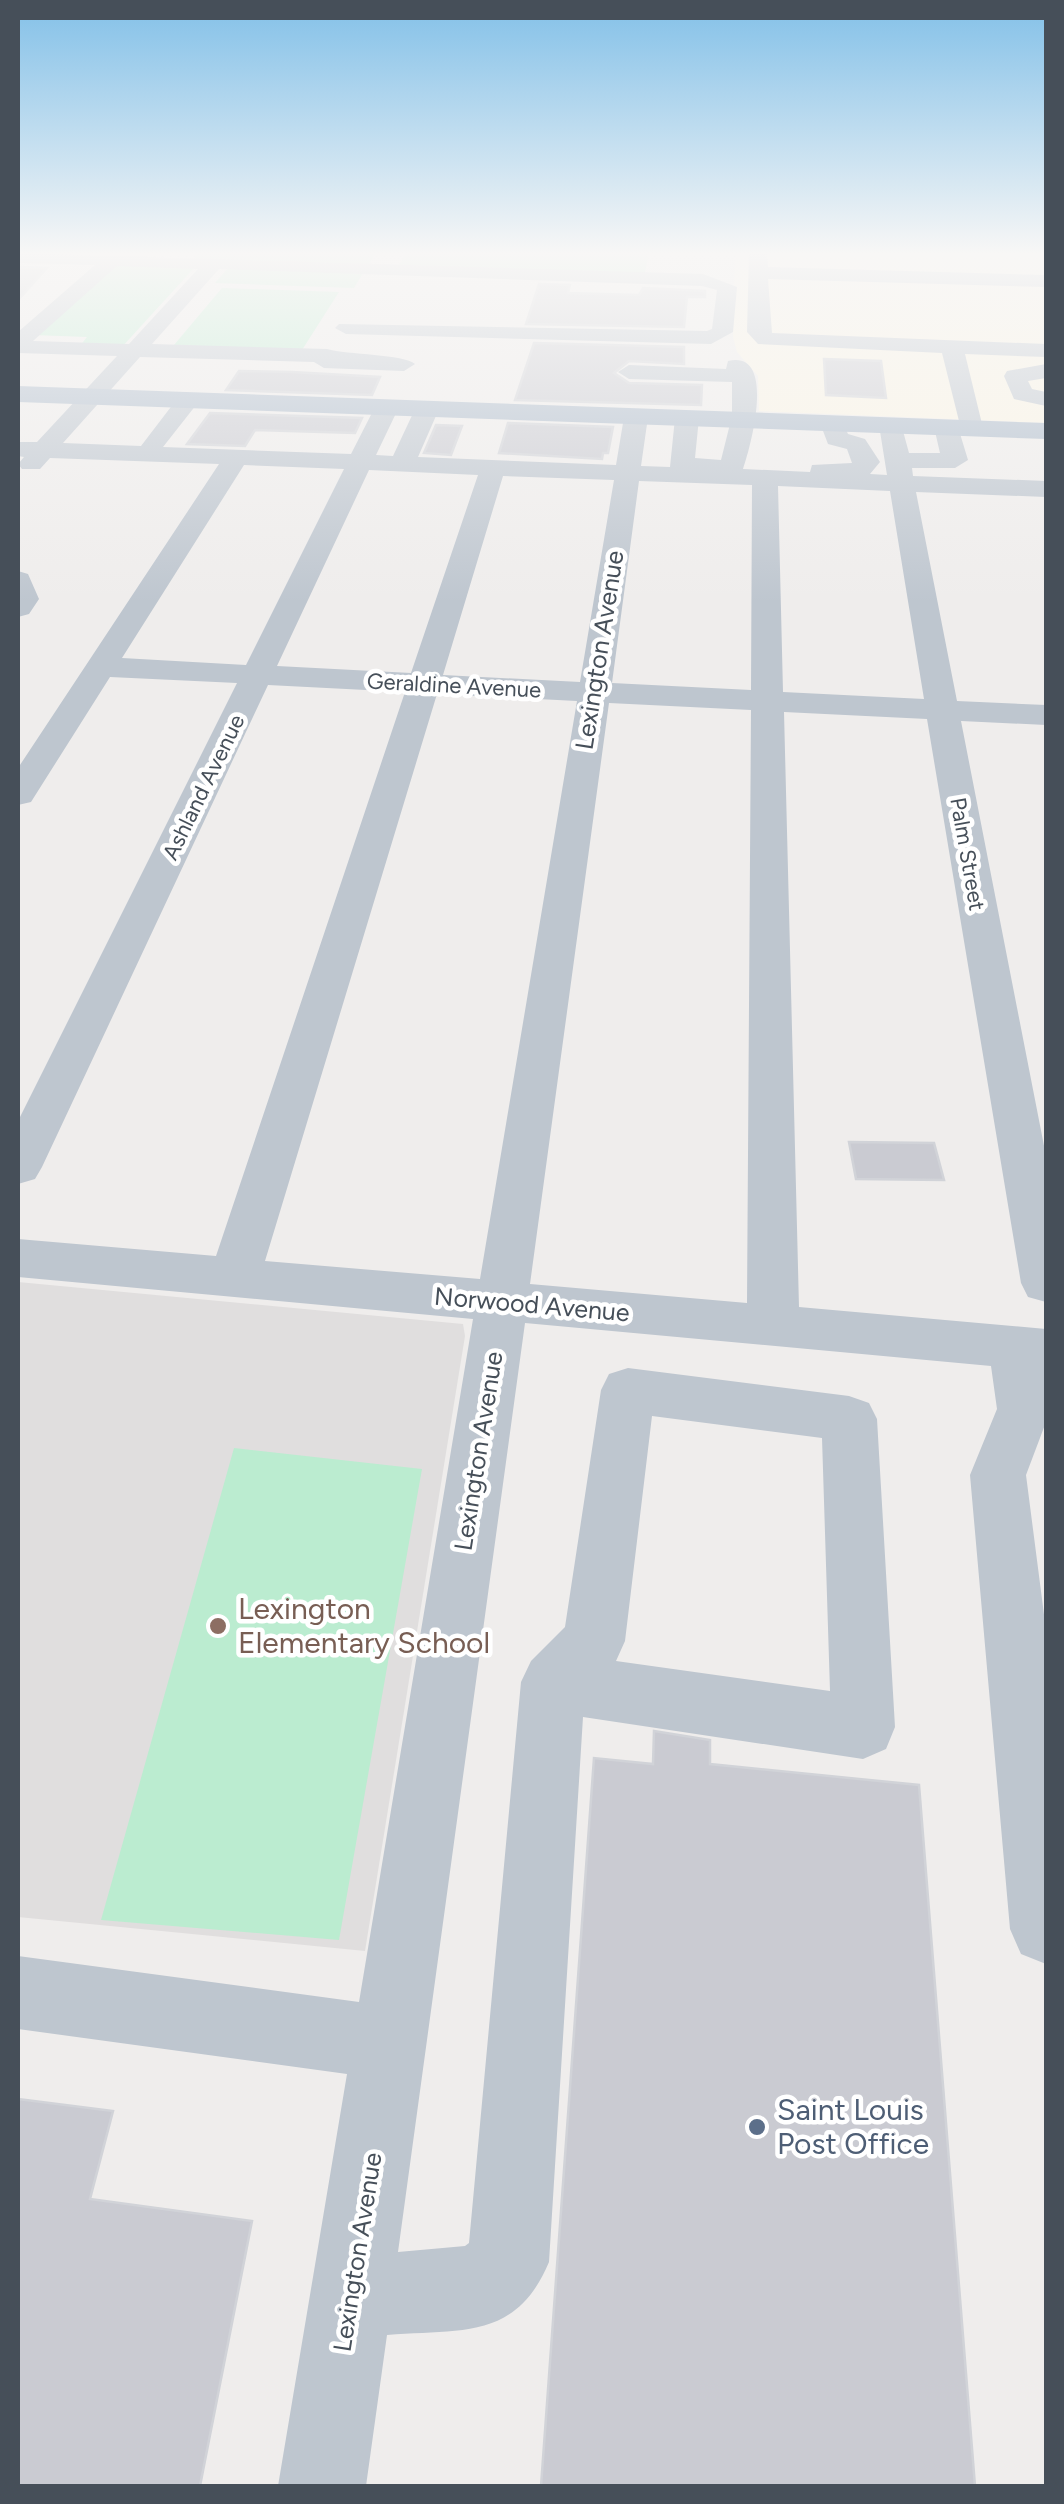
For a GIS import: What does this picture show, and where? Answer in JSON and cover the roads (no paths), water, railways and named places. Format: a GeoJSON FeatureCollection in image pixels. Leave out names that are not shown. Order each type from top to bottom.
{"type":"FeatureCollection","features":[{"type":"Feature","properties":{"kind":"main road"},"geometry":{"type":"LineString","coordinates":[[18,394],[832,423],[897,457],[959,428],[1046,432]]}},
{"type":"Feature","properties":{"kind":"street"},"geometry":{"type":"LineString","coordinates":[[18,479],[30,450],[95,397],[119,370]]}},
{"type":"Feature","properties":{"kind":"street"},"geometry":{"type":"LineString","coordinates":[[296,404],[318,370]]}},
{"type":"Feature","properties":{"kind":"street"},"geometry":{"type":"LineString","coordinates":[[739,370],[744,376],[744,420],[767,701],[772,1326]]}},
{"type":"Feature","properties":{"kind":"street"},"geometry":{"type":"LineString","coordinates":[[687,418],[682,465],[748,473],[897,457],[955,460],[959,428],[954,370]]}},
{"type":"Feature","properties":{"kind":"street"},"geometry":{"type":"LineString","coordinates":[[603,371],[744,376]]}},
{"type":"Feature","properties":{"kind":"street"},"geometry":{"type":"LineString","coordinates":[[1046,371],[1016,376],[1022,394],[1046,399]]}},
{"type":"Feature","properties":{"kind":"street"},"geometry":{"type":"LineString","coordinates":[[152,444],[188,400]]}},
{"type":"Feature","properties":{"kind":"street","name":"Ashland Avenue"},"geometry":{"type":"LineString","coordinates":[[18,1167],[388,408]]}},
{"type":"Feature","properties":{"kind":"street"},"geometry":{"type":"LineString","coordinates":[[402,465],[427,409]]}},
{"type":"Feature","properties":{"kind":"street","name":"Lexington Avenue"},"geometry":{"type":"LineString","coordinates":[[322,2486],[636,416]]}},
{"type":"Feature","properties":{"kind":"street"},"geometry":{"type":"LineString","coordinates":[[30,450],[627,474],[859,471],[867,462],[862,452],[856,444],[837,438],[832,423]]}},
{"type":"Feature","properties":{"kind":"street"},"geometry":{"type":"LineString","coordinates":[[897,457],[1046,489]]}},
{"type":"Feature","properties":{"kind":"street","name":"Palm Street"},"geometry":{"type":"LineString","coordinates":[[897,457],[1046,1283]]}},
{"type":"Feature","properties":{"kind":"street"},"geometry":{"type":"LineString","coordinates":[[18,794],[236,458]]}},
{"type":"Feature","properties":{"kind":"street"},"geometry":{"type":"LineString","coordinates":[[234,1278],[493,468]]}},
{"type":"Feature","properties":{"kind":"street"},"geometry":{"type":"LineString","coordinates":[[1007,475],[1046,477]]}},
{"type":"Feature","properties":{"kind":"street","name":"Geraldine Avenue"},"geometry":{"type":"LineString","coordinates":[[102,666],[1046,716]]}},
{"type":"Feature","properties":{"kind":"street"},"geometry":{"type":"LineString","coordinates":[[18,1074],[61,1077]]}},
{"type":"Feature","properties":{"kind":"street","name":"Norwood Avenue"},"geometry":{"type":"LineString","coordinates":[[18,1258],[1031,1349]]}},
{"type":"Feature","properties":{"kind":"street"},"geometry":{"type":"LineString","coordinates":[[1031,1349],[1024,1409],[998,1475],[1039,1776],[1046,1929]]}},
{"type":"Feature","properties":{"kind":"street"},"geometry":{"type":"LineString","coordinates":[[351,2298],[483,2286],[508,2262],[552,1682],[594,1641],[628,1390],[849,1418],[863,1728],[552,1682]]}},
{"type":"Feature","properties":{"kind":"street"},"geometry":{"type":"LineString","coordinates":[[18,1992],[389,2044]]}},
{"type":"Feature","properties":{"kind":"place","name":"Lexington Elementary School"},"geometry":{"type":"Point","coordinates":[218,1626]}},
{"type":"Feature","properties":{"kind":"place","name":"Saint Louis Post Office"},"geometry":{"type":"Point","coordinates":[757,2127]}}]}
